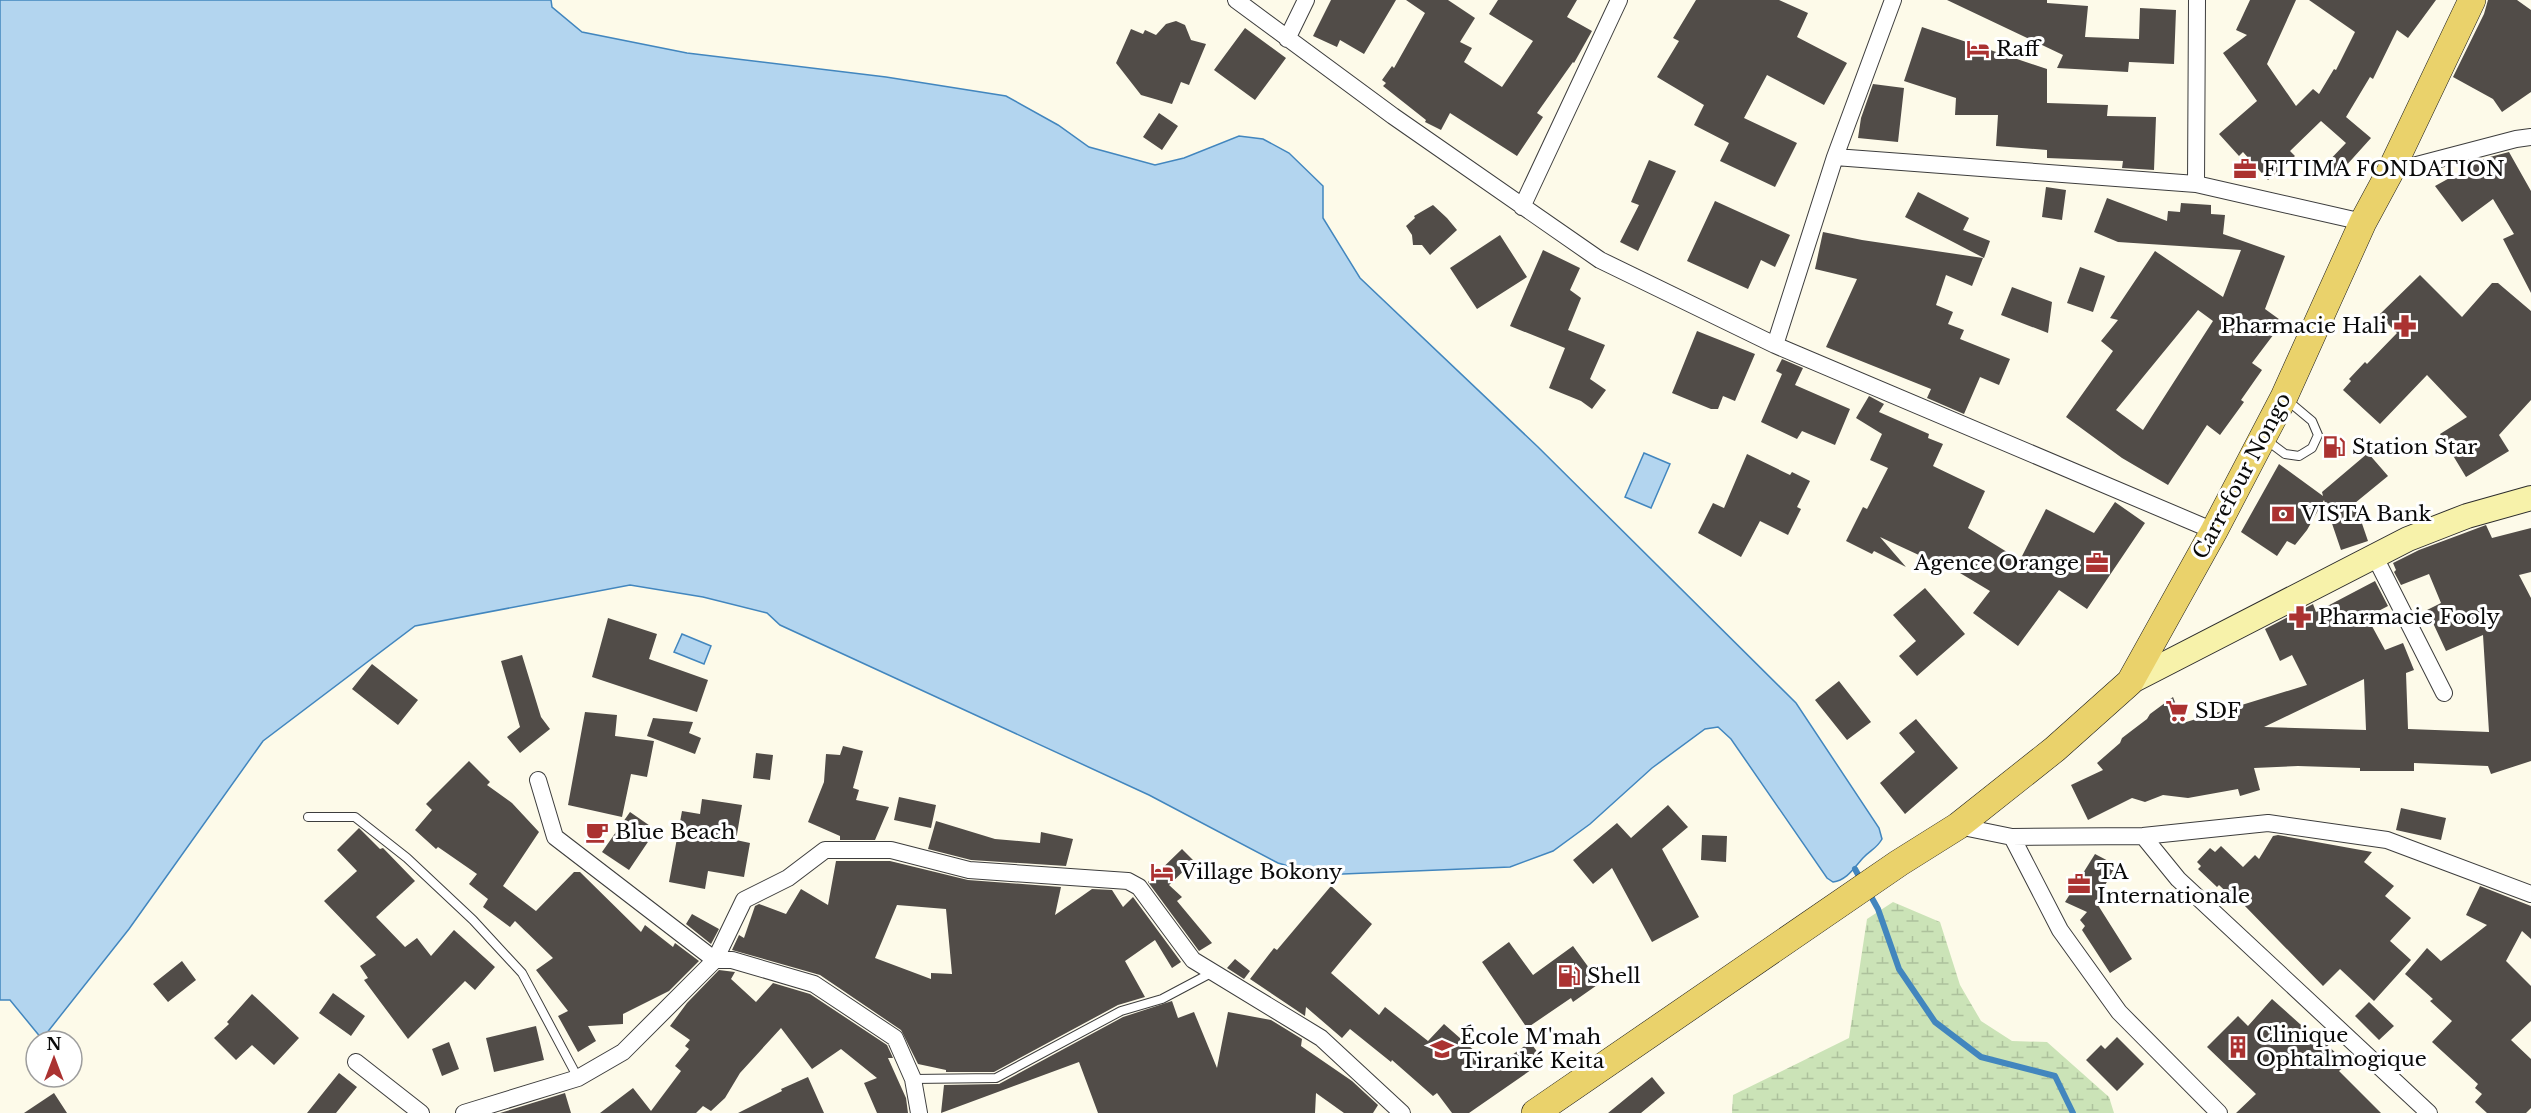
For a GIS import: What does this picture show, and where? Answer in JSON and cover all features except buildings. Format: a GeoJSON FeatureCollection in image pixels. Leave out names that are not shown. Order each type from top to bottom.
{"type":"FeatureCollection","features":[{"type":"Feature","properties":{"kind":"main road","name":"Carrefour Nongo"},"geometry":{"type":"LineString","coordinates":[[1535,1113],[1899,863],[1958,826],[2055,750],[2130,682],[2214,531],[2284,397],[2363,222],[2390,172],[2472,0]]}},
{"type":"Feature","properties":{"kind":"street"},"geometry":{"type":"LineString","coordinates":[[1236,0],[1522,207],[1600,260],[1775,345],[2214,531]]}},
{"type":"Feature","properties":{"kind":"street"},"geometry":{"type":"LineString","coordinates":[[1287,39],[1306,0]]}},
{"type":"Feature","properties":{"kind":"street"},"geometry":{"type":"LineString","coordinates":[[1522,207],[1619,0]]}},
{"type":"Feature","properties":{"kind":"street"},"geometry":{"type":"LineString","coordinates":[[1775,345],[1835,157],[1893,0]]}},
{"type":"Feature","properties":{"kind":"street"},"geometry":{"type":"LineString","coordinates":[[2196,184],[2197,0]]}},
{"type":"Feature","properties":{"kind":"street"},"geometry":{"type":"LineString","coordinates":[[2390,172],[2506,141],[2531,137]]}},
{"type":"Feature","properties":{"kind":"street"},"geometry":{"type":"LineString","coordinates":[[1835,157],[2196,184],[2363,222]]}},
{"type":"Feature","properties":{"kind":"street"},"geometry":{"type":"LineString","coordinates":[[2130,682],[2408,539],[2466,516],[2531,498]]}},
{"type":"Feature","properties":{"kind":"street"},"geometry":{"type":"LineString","coordinates":[[2375,556],[2444,693]]}},
{"type":"Feature","properties":{"kind":"street"},"geometry":{"type":"LineString","coordinates":[[538,780],[555,837],[715,960],[732,960],[814,984],[895,1038],[913,1079],[919,1113]]}},
{"type":"Feature","properties":{"kind":"street"},"geometry":{"type":"LineString","coordinates":[[1958,826],[2012,837],[2143,836],[2268,823],[2387,840],[2531,894]]}},
{"type":"Feature","properties":{"kind":"street"},"geometry":{"type":"LineString","coordinates":[[2143,836],[2178,879],[2429,1113]]}},
{"type":"Feature","properties":{"kind":"street"},"geometry":{"type":"LineString","coordinates":[[2012,837],[2060,930],[2119,1012],[2220,1113]]}},
{"type":"Feature","properties":{"kind":"street"},"geometry":{"type":"LineString","coordinates":[[464,1113],[578,1077],[624,1052],[715,960],[744,900],[788,878],[825,850],[891,850],[969,870],[1128,881],[1139,887],[1193,960],[1321,1038],[1399,1112]]}},
{"type":"Feature","properties":{"kind":"street"},"geometry":{"type":"LineString","coordinates":[[357,1062],[421,1113]]}},
{"type":"Feature","properties":{"kind":"lane"},"geometry":{"type":"LineString","coordinates":[[2262,437],[2285,454],[2299,456],[2312,448],[2318,435],[2312,422],[2284,397]]}},
{"type":"Feature","properties":{"kind":"lane"},"geometry":{"type":"LineString","coordinates":[[308,817],[356,817],[407,858],[473,920],[522,973],[578,1077]]}},
{"type":"Feature","properties":{"kind":"lane"},"geometry":{"type":"LineString","coordinates":[[913,1079],[996,1078],[1121,1011],[1162,999],[1213,972]]}},
{"type":"Feature","properties":{"kind":"green space"},"geometry":{"type":"Polygon","coordinates":[[[1893,902],[1940,922],[1960,985],[1981,1021],[2012,1041],[2047,1042],[2109,1097],[2114,1113],[1732,1113],[1733,1095],[1849,1038],[1867,919],[1893,902]]]}},
{"type":"Feature","properties":{"kind":"water"},"geometry":{"type":"Polygon","coordinates":[[[0,0],[551,0],[552,7],[582,32],[687,53],[886,77],[1006,96],[1058,125],[1089,147],[1155,165],[1184,158],[1239,136],[1263,139],[1289,153],[1323,186],[1323,218],[1360,278],[1538,447],[1796,703],[1879,828],[1882,839],[1843,879],[1833,882],[1827,878],[1731,739],[1718,727],[1705,729],[1652,768],[1590,824],[1553,851],[1510,867],[1319,875],[1278,863],[1149,795],[780,625],[767,613],[703,597],[630,585],[415,626],[263,741],[129,929],[50,1029],[34,1029],[10,1000],[0,1000],[0,0]]]}},
{"type":"Feature","properties":{"kind":"water"},"geometry":{"type":"Polygon","coordinates":[[[1644,453],[1670,464],[1651,508],[1625,497],[1644,453]]]}},
{"type":"Feature","properties":{"kind":"water"},"geometry":{"type":"Polygon","coordinates":[[[682,634],[711,646],[704,664],[674,652],[682,634]]]}},
{"type":"Feature","properties":{"kind":"waterway"},"geometry":{"type":"LineString","coordinates":[[1855,869],[1861,880]]}},
{"type":"Feature","properties":{"kind":"waterway"},"geometry":{"type":"LineString","coordinates":[[1868,891],[1878,909],[1899,969],[1935,1022],[1981,1057],[2055,1076],[2073,1113]]}},
{"type":"Feature","properties":{"kind":"place","name":"Raff"},"geometry":{"type":"Point","coordinates":[1978,49]}},
{"type":"Feature","properties":{"kind":"place","name":"FITIMA FONDATION"},"geometry":{"type":"Point","coordinates":[2245,169]}},
{"type":"Feature","properties":{"kind":"place","name":"Pharmacie Hali"},"geometry":{"type":"Point","coordinates":[2405,326]}},
{"type":"Feature","properties":{"kind":"place","name":"Station Star"},"geometry":{"type":"Point","coordinates":[2334,447]}},
{"type":"Feature","properties":{"kind":"place","name":"VISTA Bank"},"geometry":{"type":"Point","coordinates":[2283,514]}},
{"type":"Feature","properties":{"kind":"place","name":"Agence Orange"},"geometry":{"type":"Point","coordinates":[2097,563]}},
{"type":"Feature","properties":{"kind":"place","name":"Pharmacie Fooly"},"geometry":{"type":"Point","coordinates":[2300,617]}},
{"type":"Feature","properties":{"kind":"place","name":"SDF"},"geometry":{"type":"Point","coordinates":[2177,711]}},
{"type":"Feature","properties":{"kind":"place","name":"Blue Beach"},"geometry":{"type":"Point","coordinates":[597,832]}},
{"type":"Feature","properties":{"kind":"place","name":"Village Bokony"},"geometry":{"type":"Point","coordinates":[1162,872]}},
{"type":"Feature","properties":{"kind":"place","name":"TA Internationale"},"geometry":{"type":"Point","coordinates":[2079,884]}},
{"type":"Feature","properties":{"kind":"place","name":"Shell"},"geometry":{"type":"Point","coordinates":[1569,976]}},
{"type":"Feature","properties":{"kind":"place","name":"Clinique Ophtalmogique"},"geometry":{"type":"Point","coordinates":[2238,1047]}},
{"type":"Feature","properties":{"kind":"place","name":"École M'mah Tiranké Keita"},"geometry":{"type":"Point","coordinates":[1442,1049]}}]}
